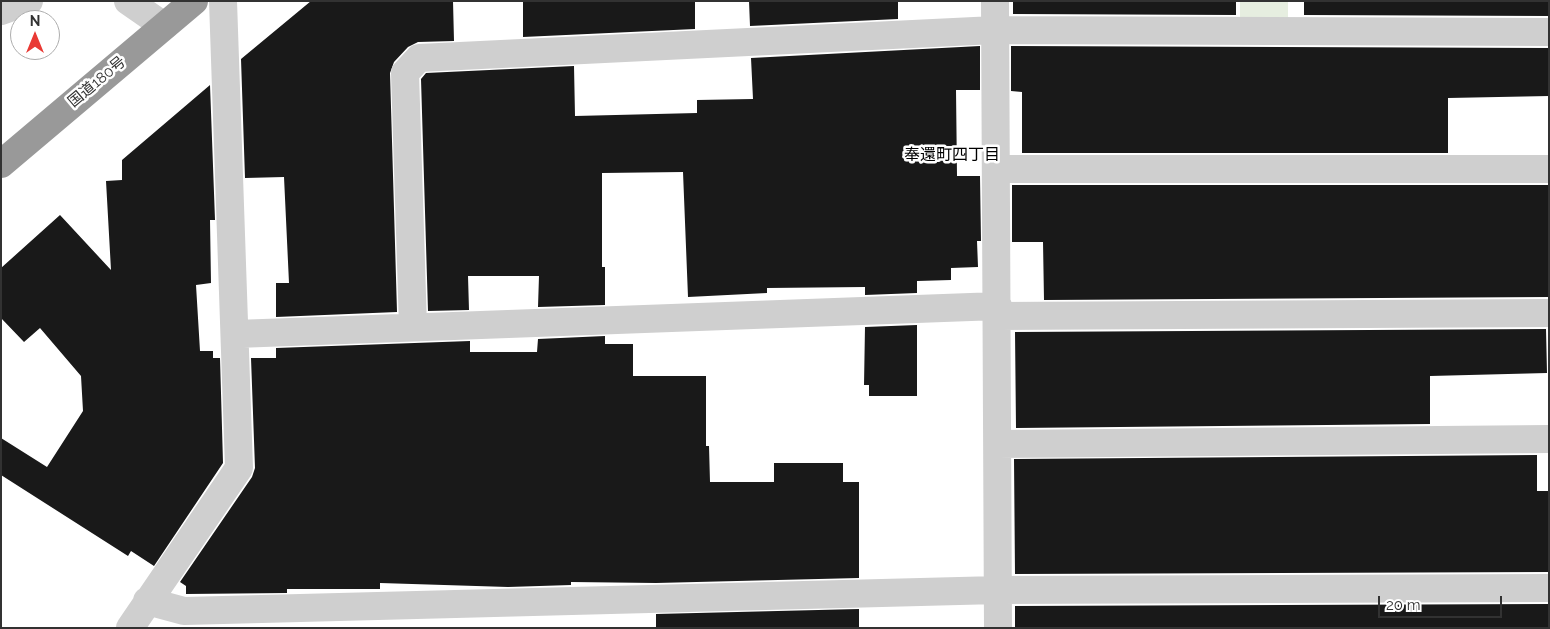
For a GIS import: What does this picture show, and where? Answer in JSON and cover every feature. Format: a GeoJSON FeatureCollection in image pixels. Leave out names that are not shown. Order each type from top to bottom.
{"type":"FeatureCollection","features":[{"type":"Feature","properties":{"kind":"highway","name":"国道180号"},"geometry":{"type":"LineString","coordinates":[[1,164],[194,1]]}},
{"type":"Feature","properties":{"kind":"street"},"geometry":{"type":"LineString","coordinates":[[128,1],[164,26]]}},
{"type":"Feature","properties":{"kind":"street"},"geometry":{"type":"LineString","coordinates":[[130,628],[239,468],[236,334],[223,1]]}},
{"type":"Feature","properties":{"kind":"street"},"geometry":{"type":"LineString","coordinates":[[995,1],[998,311],[998,628]]}},
{"type":"Feature","properties":{"kind":"street"},"geometry":{"type":"LineString","coordinates":[[413,327],[406,73],[419,58],[995,30],[1549,32]]}},
{"type":"Feature","properties":{"kind":"street"},"geometry":{"type":"LineString","coordinates":[[996,169],[1549,169]]}},
{"type":"Feature","properties":{"kind":"street"},"geometry":{"type":"LineString","coordinates":[[236,334],[413,327],[998,311],[1549,313]]}},
{"type":"Feature","properties":{"kind":"street"},"geometry":{"type":"LineString","coordinates":[[998,444],[1549,439]]}},
{"type":"Feature","properties":{"kind":"street"},"geometry":{"type":"LineString","coordinates":[[147,601],[184,611],[998,590],[1549,588]]}},
{"type":"Feature","properties":{"kind":"shaded area"},"geometry":{"type":"Polygon","coordinates":[[[1240,1],[1288,1],[1288,23],[1240,22],[1240,1]]]}},
{"type":"Feature","properties":{"kind":"building"},"geometry":{"type":"Polygon","coordinates":[[[311,1],[453,1],[454,41],[418,42],[408,47],[394,62],[390,73],[397,312],[276,317],[276,283],[289,283],[284,177],[245,178],[241,59],[311,1]]]}},
{"type":"Feature","properties":{"kind":"building"},"geometry":{"type":"Polygon","coordinates":[[[523,1],[695,1],[695,29],[523,37],[523,1]]]}},
{"type":"Feature","properties":{"kind":"building"},"geometry":{"type":"Polygon","coordinates":[[[749,1],[898,1],[898,19],[750,26],[749,1]]]}},
{"type":"Feature","properties":{"kind":"building"},"geometry":{"type":"Polygon","coordinates":[[[1013,1],[1236,1],[1236,15],[1013,14],[1013,1]]]}},
{"type":"Feature","properties":{"kind":"building"},"geometry":{"type":"Polygon","coordinates":[[[1304,1],[1549,1],[1549,16],[1304,15],[1304,1]]]}},
{"type":"Feature","properties":{"kind":"building"},"geometry":{"type":"Polygon","coordinates":[[[980,46],[980,90],[956,90],[957,176],[980,176],[981,241],[977,241],[978,267],[951,268],[951,280],[917,281],[917,293],[865,295],[865,287],[767,288],[767,293],[688,297],[683,172],[602,173],[602,267],[605,267],[605,305],[538,307],[539,276],[468,276],[469,310],[428,311],[421,79],[426,73],[574,66],[575,116],[697,113],[697,100],[753,99],[751,58],[980,46]]]}},
{"type":"Feature","properties":{"kind":"building"},"geometry":{"type":"Polygon","coordinates":[[[1011,46],[1549,48],[1549,96],[1448,98],[1448,153],[1022,153],[1022,92],[1011,91],[1011,46]]]}},
{"type":"Feature","properties":{"kind":"building"},"geometry":{"type":"Polygon","coordinates":[[[210,85],[215,220],[210,220],[211,283],[196,285],[200,351],[213,351],[213,358],[220,358],[223,463],[154,566],[131,551],[128,556],[1,475],[1,438],[47,467],[83,411],[81,376],[40,328],[24,342],[1,318],[1,268],[60,215],[111,270],[106,181],[122,180],[122,160],[210,85]]]}},
{"type":"Feature","properties":{"kind":"building"},"geometry":{"type":"Polygon","coordinates":[[[1012,185],[1549,185],[1549,297],[1044,300],[1043,242],[1012,242],[1012,185]]]}},
{"type":"Feature","properties":{"kind":"building"},"geometry":{"type":"Polygon","coordinates":[[[917,325],[917,396],[869,396],[869,385],[864,385],[865,327],[917,325]]]}},
{"type":"Feature","properties":{"kind":"building"},"geometry":{"type":"Polygon","coordinates":[[[1546,329],[1547,373],[1430,376],[1430,424],[1016,428],[1015,332],[1546,329]]]}},
{"type":"Feature","properties":{"kind":"building"},"geometry":{"type":"Polygon","coordinates":[[[605,336],[605,344],[633,344],[633,376],[706,376],[706,446],[709,446],[710,482],[774,482],[774,463],[843,463],[843,482],[859,482],[859,578],[656,583],[571,582],[571,585],[508,587],[380,583],[380,589],[287,589],[287,593],[186,594],[186,586],[180,582],[252,477],[255,468],[251,358],[276,358],[276,348],[470,341],[470,352],[537,352],[538,339],[605,336]]]}},
{"type":"Feature","properties":{"kind":"building"},"geometry":{"type":"Polygon","coordinates":[[[1537,455],[1537,491],[1549,491],[1548,572],[1015,574],[1014,459],[1537,455]]]}},
{"type":"Feature","properties":{"kind":"building"},"geometry":{"type":"Polygon","coordinates":[[[1548,604],[1548,628],[1015,628],[1015,606],[1548,604]]]}},
{"type":"Feature","properties":{"kind":"building"},"geometry":{"type":"Polygon","coordinates":[[[859,609],[859,628],[656,628],[656,614],[859,609]]]}},
{"type":"Feature","properties":{"kind":"district","name":"奉還町四丁目"},"geometry":{"type":"Point","coordinates":[952,155]}}]}
